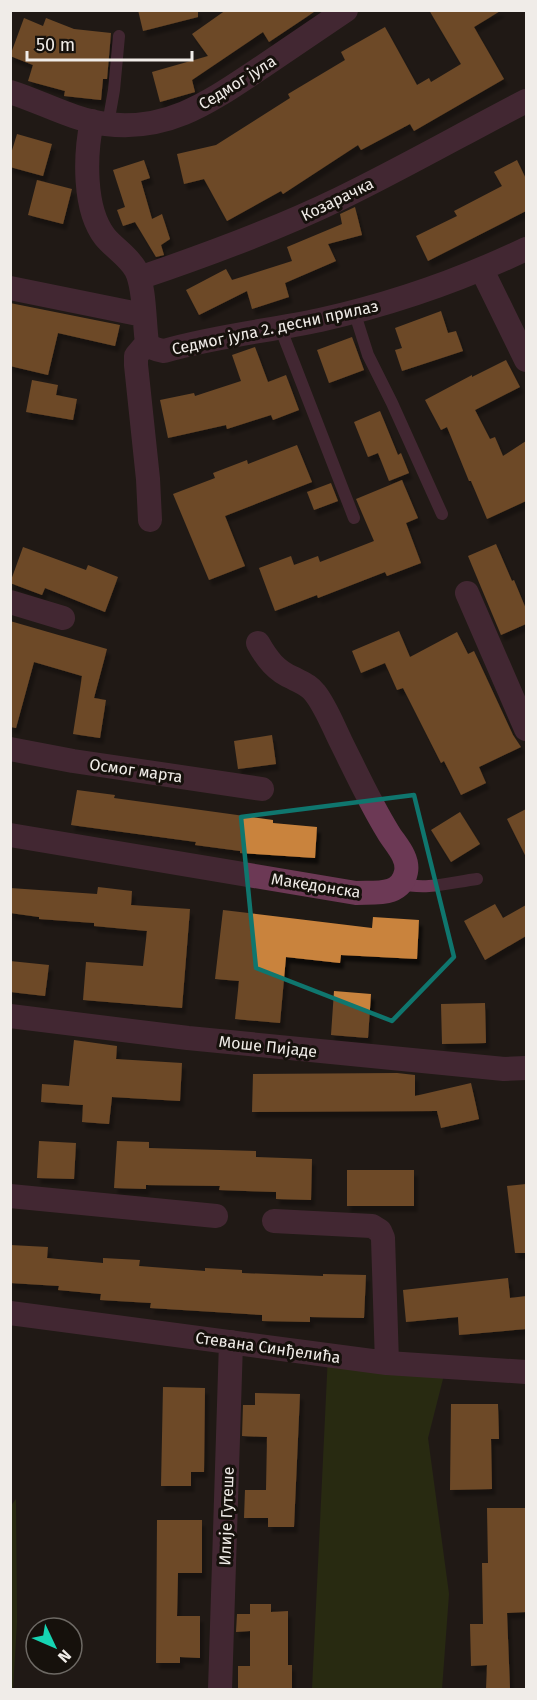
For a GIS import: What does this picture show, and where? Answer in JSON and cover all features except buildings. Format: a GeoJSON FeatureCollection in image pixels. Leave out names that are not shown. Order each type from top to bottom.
{"type":"FeatureCollection","features":[{"type":"Feature","properties":{"kind":"street","name":"Седмог јула"},"geometry":{"type":"LineString","coordinates":[[12,97],[100,123],[142,125],[169,119],[203,106],[346,10]]}},
{"type":"Feature","properties":{"kind":"street","name":"Козарачка"},"geometry":{"type":"LineString","coordinates":[[139,278],[236,243],[329,204],[526,101]]}},
{"type":"Feature","properties":{"kind":"street"},"geometry":{"type":"LineString","coordinates":[[100,123],[88,145],[92,212],[103,235],[134,267],[139,278]]}},
{"type":"Feature","properties":{"kind":"street","name":"Седмог јула 2. десни прилаз"},"geometry":{"type":"LineString","coordinates":[[139,278],[147,342],[153,348],[164,351],[208,339],[354,312],[482,270],[526,249]]}},
{"type":"Feature","properties":{"kind":"street"},"geometry":{"type":"LineString","coordinates":[[482,270],[526,360]]}},
{"type":"Feature","properties":{"kind":"street"},"geometry":{"type":"LineString","coordinates":[[10,288],[143,315]]}},
{"type":"Feature","properties":{"kind":"street"},"geometry":{"type":"LineString","coordinates":[[147,342],[136,356],[136,365],[150,520]]}},
{"type":"Feature","properties":{"kind":"street"},"geometry":{"type":"LineString","coordinates":[[467,593],[526,729]]}},
{"type":"Feature","properties":{"kind":"street"},"geometry":{"type":"LineString","coordinates":[[10,602],[63,618]]}},
{"type":"Feature","properties":{"kind":"street"},"geometry":{"type":"LineString","coordinates":[[258,643],[267,659],[275,667],[309,686],[321,701],[359,779],[388,833],[402,852],[406,874],[401,883]]}},
{"type":"Feature","properties":{"kind":"street","name":"Осмог марта"},"geometry":{"type":"LineString","coordinates":[[10,749],[73,761],[262,789]]}},
{"type":"Feature","properties":{"kind":"street","name":"Македонска"},"geometry":{"type":"LineString","coordinates":[[10,836],[356,892],[385,893],[401,883]]}},
{"type":"Feature","properties":{"kind":"street","name":"Моше Пијаде"},"geometry":{"type":"LineString","coordinates":[[10,1016],[316,1051],[504,1069],[526,1068]]}},
{"type":"Feature","properties":{"kind":"street"},"geometry":{"type":"LineString","coordinates":[[10,1196],[216,1216]]}},
{"type":"Feature","properties":{"kind":"street"},"geometry":{"type":"LineString","coordinates":[[274,1221],[372,1226],[380,1231],[384,1238],[387,1363]]}},
{"type":"Feature","properties":{"kind":"street","name":"Стевана Синђелића"},"geometry":{"type":"LineString","coordinates":[[10,1313],[387,1363],[526,1372]]}},
{"type":"Feature","properties":{"kind":"street","name":"Илије Гутеше"},"geometry":{"type":"LineString","coordinates":[[220,1689],[231,1342]]}},
{"type":"Feature","properties":{"kind":"lane"},"geometry":{"type":"LineString","coordinates":[[100,123],[114,90],[119,36]]}},
{"type":"Feature","properties":{"kind":"lane"},"geometry":{"type":"LineString","coordinates":[[354,312],[368,355],[442,514]]}},
{"type":"Feature","properties":{"kind":"lane"},"geometry":{"type":"LineString","coordinates":[[280,327],[354,518]]}},
{"type":"Feature","properties":{"kind":"lane"},"geometry":{"type":"LineString","coordinates":[[401,883],[421,886],[477,879]]}},
{"type":"Feature","properties":{"kind":"highlighted area"},"geometry":{"type":"Polygon","coordinates":[[[414,795],[454,957],[392,1021],[256,968],[241,817],[414,795]]]}},
{"type":"Feature","properties":{"kind":"green space"},"geometry":{"type":"Polygon","coordinates":[[[328,1355],[446,1367],[428,1438],[449,1594],[442,1689],[312,1690],[328,1355]]]}},
{"type":"Feature","properties":{"kind":"green space"},"geometry":{"type":"Polygon","coordinates":[[[16,1499],[17,1622],[13,1689],[11,1690],[10,1507],[16,1499]]]}}]}
